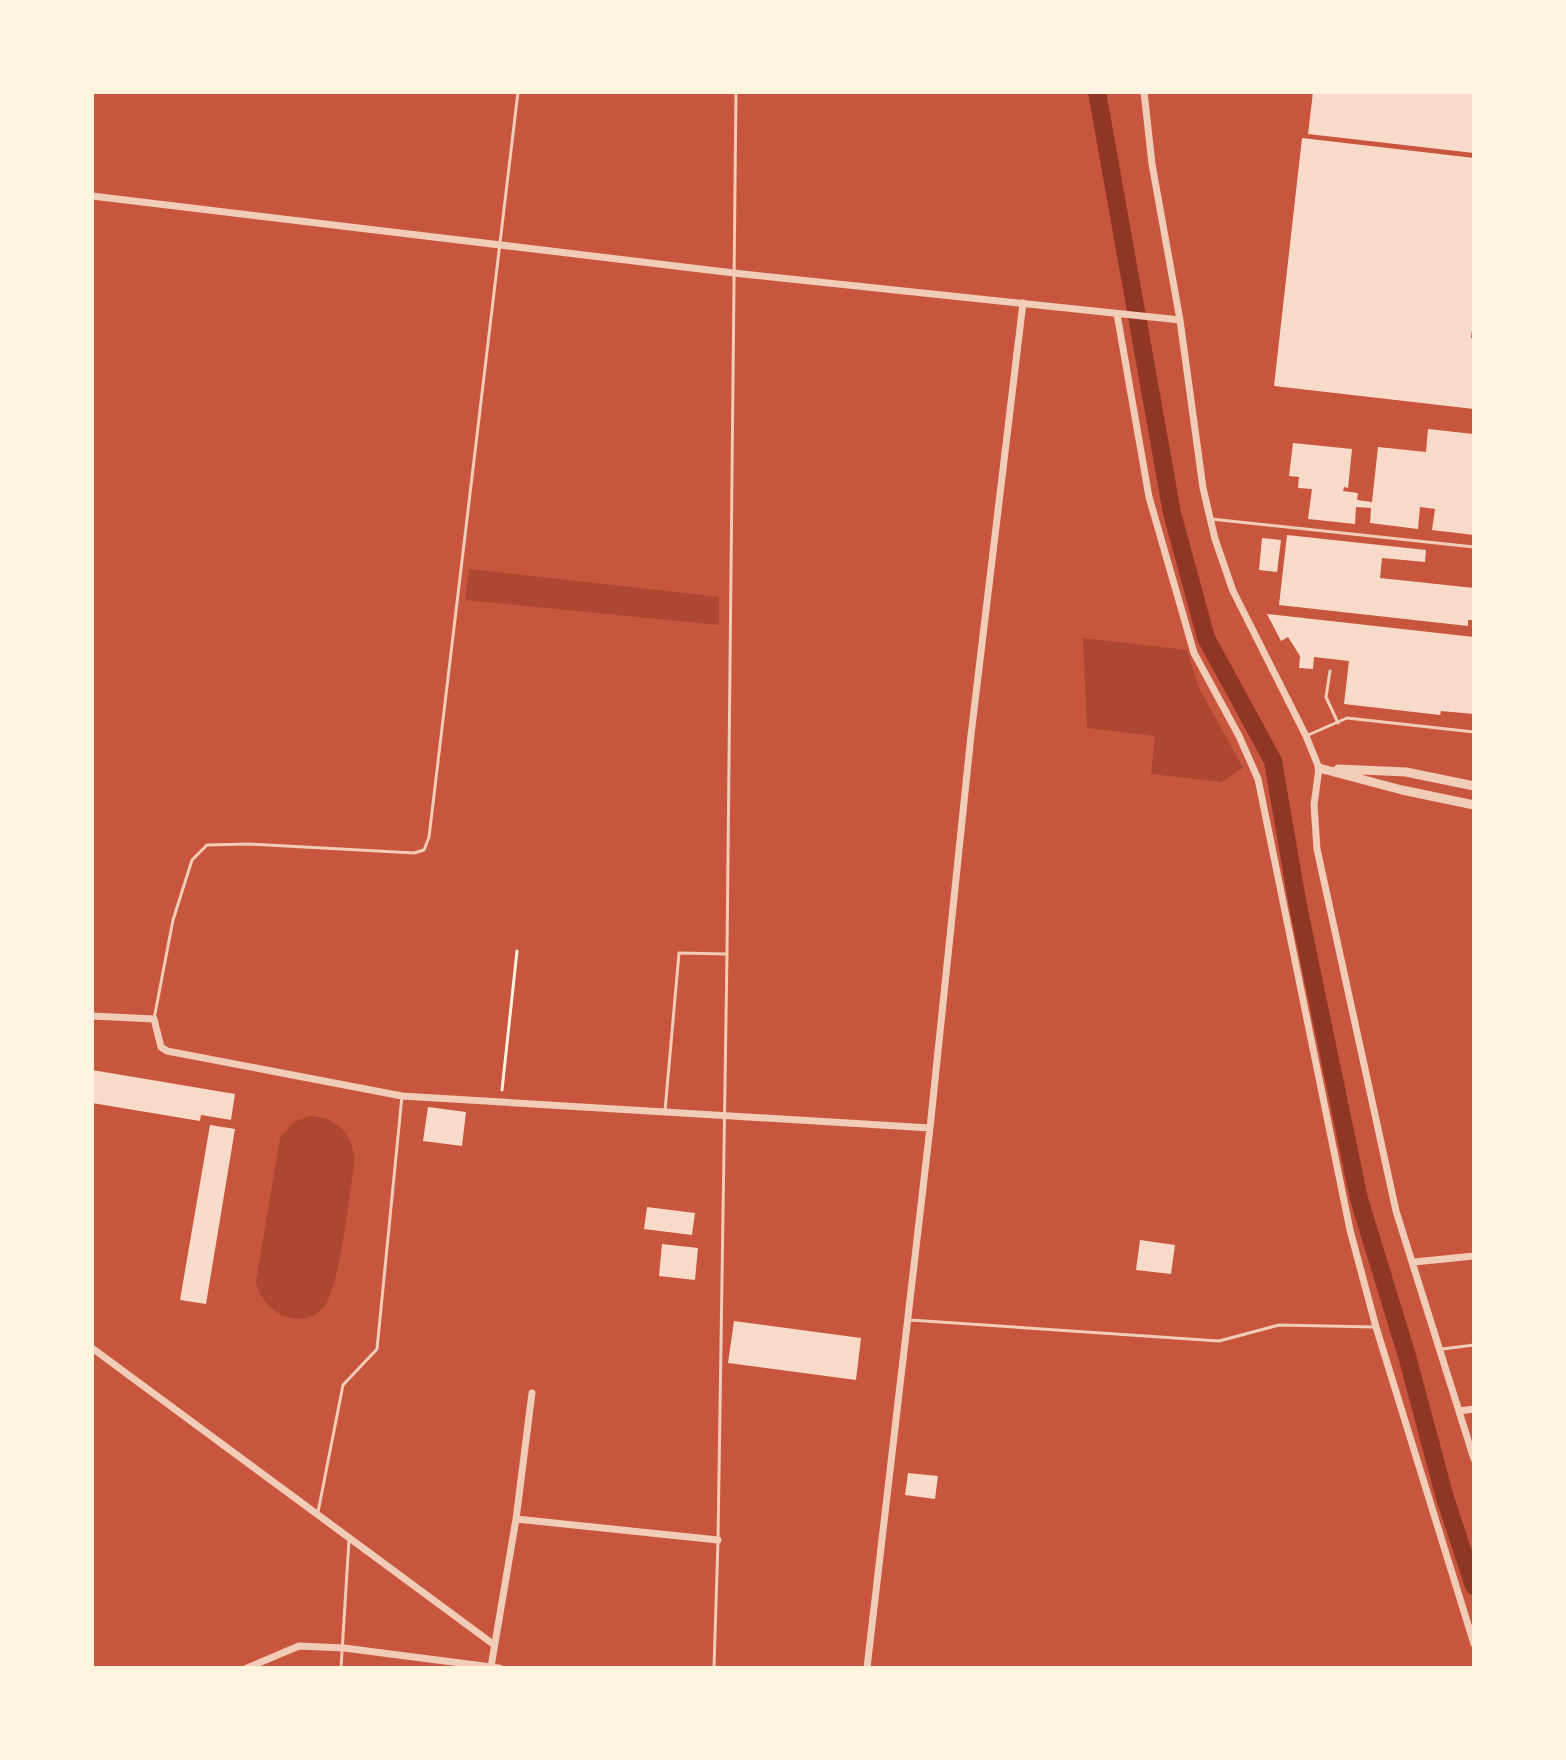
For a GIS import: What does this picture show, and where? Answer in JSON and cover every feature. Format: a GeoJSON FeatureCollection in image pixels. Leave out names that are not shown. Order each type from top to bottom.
{"type":"FeatureCollection","features":[{"type":"Feature","properties":{"kind":"street"},"geometry":{"type":"LineString","coordinates":[[1144,92],[1152,164],[1180,320],[1210,519],[1233,591],[1319,768],[1314,805],[1317,849],[1396,1211],[1474,1459]]}},
{"type":"Feature","properties":{"kind":"street"},"geometry":{"type":"LineString","coordinates":[[92,196],[734,273],[1180,320]]}},
{"type":"Feature","properties":{"kind":"street"},"geometry":{"type":"LineString","coordinates":[[867,1668],[930,1128],[969,750],[1023,303]]}},
{"type":"Feature","properties":{"kind":"street"},"geometry":{"type":"LineString","coordinates":[[1117,314],[1149,497],[1194,653],[1239,736],[1258,779],[1350,1230],[1376,1327],[1474,1644]]}},
{"type":"Feature","properties":{"kind":"street"},"geometry":{"type":"LineString","coordinates":[[1319,768],[1406,772],[1474,786]]}},
{"type":"Feature","properties":{"kind":"street"},"geometry":{"type":"LineString","coordinates":[[1319,768],[1474,805]]}},
{"type":"Feature","properties":{"kind":"street"},"geometry":{"type":"LineString","coordinates":[[92,1016],[154,1019],[161,1047],[167,1051],[402,1096],[930,1128]]}},
{"type":"Feature","properties":{"kind":"street"},"geometry":{"type":"LineString","coordinates":[[1414,1262],[1474,1256]]}},
{"type":"Feature","properties":{"kind":"street"},"geometry":{"type":"LineString","coordinates":[[92,1348],[493,1644]]}},
{"type":"Feature","properties":{"kind":"street"},"geometry":{"type":"LineString","coordinates":[[491,1667],[516,1519],[532,1393]]}},
{"type":"Feature","properties":{"kind":"street"},"geometry":{"type":"LineString","coordinates":[[1459,1411],[1474,1409]]}},
{"type":"Feature","properties":{"kind":"street"},"geometry":{"type":"LineString","coordinates":[[516,1519],[718,1540]]}},
{"type":"Feature","properties":{"kind":"street"},"geometry":{"type":"LineString","coordinates":[[247,1668],[299,1646],[344,1648],[499,1668]]}},
{"type":"Feature","properties":{"kind":"lane"},"geometry":{"type":"LineString","coordinates":[[154,1019],[173,920],[192,860],[207,845],[249,844],[414,853],[424,850],[429,837],[518,92]]}},
{"type":"Feature","properties":{"kind":"lane"},"geometry":{"type":"LineString","coordinates":[[714,1668],[725,1114],[736,92]]}},
{"type":"Feature","properties":{"kind":"lane"},"geometry":{"type":"LineString","coordinates":[[1210,519],[1474,547]]}},
{"type":"Feature","properties":{"kind":"lane"},"geometry":{"type":"LineString","coordinates":[[1330,671],[1326,697],[1338,723]]}},
{"type":"Feature","properties":{"kind":"lane"},"geometry":{"type":"LineString","coordinates":[[1306,736],[1347,718],[1474,732]]}},
{"type":"Feature","properties":{"kind":"lane"},"geometry":{"type":"LineString","coordinates":[[665,1111],[679,953],[727,954]]}},
{"type":"Feature","properties":{"kind":"lane"},"geometry":{"type":"LineString","coordinates":[[317,1515],[343,1385],[377,1349],[402,1096]]}},
{"type":"Feature","properties":{"kind":"lane"},"geometry":{"type":"LineString","coordinates":[[906,1320],[1219,1341],[1279,1325],[1376,1327]]}},
{"type":"Feature","properties":{"kind":"lane"},"geometry":{"type":"LineString","coordinates":[[1441,1349],[1474,1345]]}},
{"type":"Feature","properties":{"kind":"lane"},"geometry":{"type":"LineString","coordinates":[[341,1668],[349,1538]]}},
{"type":"Feature","properties":{"kind":"path"},"geometry":{"type":"LineString","coordinates":[[501,1102],[517,951]]}},
{"type":"Feature","properties":{"kind":"shaded area"},"geometry":{"type":"Polygon","coordinates":[[[469,569],[719,597],[719,625],[465,600],[469,569]]]}},
{"type":"Feature","properties":{"kind":"shaded area"},"geometry":{"type":"Polygon","coordinates":[[[1083,638],[1187,650],[1199,688],[1243,768],[1221,782],[1151,774],[1155,736],[1087,728],[1083,638]]]}},
{"type":"Feature","properties":{"kind":"shaded area"},"geometry":{"type":"Polygon","coordinates":[[[309,1116],[335,1123],[341,1128],[350,1140],[355,1158],[334,1284],[321,1310],[301,1319],[291,1318],[272,1308],[264,1300],[256,1281],[280,1138],[294,1122],[309,1116]]]}},
{"type":"Feature","properties":{"kind":"building"},"geometry":{"type":"Polygon","coordinates":[[[1313,92],[1474,92],[1474,153],[1308,134],[1313,92]]]}},
{"type":"Feature","properties":{"kind":"building"},"geometry":{"type":"Polygon","coordinates":[[[1302,138],[1474,158],[1474,312],[1471,338],[1474,338],[1474,409],[1274,386],[1302,138]]]}},
{"type":"Feature","properties":{"kind":"building"},"geometry":{"type":"Polygon","coordinates":[[[1428,429],[1474,434],[1474,535],[1432,530],[1435,509],[1420,507],[1418,529],[1370,523],[1371,508],[1356,507],[1355,524],[1308,519],[1312,489],[1298,488],[1299,477],[1289,476],[1293,443],[1352,449],[1348,488],[1344,487],[1343,491],[1358,493],[1357,500],[1372,502],[1378,447],[1426,452],[1428,429]]]}},
{"type":"Feature","properties":{"kind":"building"},"geometry":{"type":"Polygon","coordinates":[[[1287,535],[1426,550],[1425,562],[1382,558],[1380,578],[1474,588],[1474,620],[1468,620],[1468,626],[1279,605],[1287,535]]]}},
{"type":"Feature","properties":{"kind":"building"},"geometry":{"type":"Polygon","coordinates":[[[1262,538],[1281,540],[1277,572],[1259,570],[1262,538]]]}},
{"type":"Feature","properties":{"kind":"building"},"geometry":{"type":"Polygon","coordinates":[[[1267,614],[1474,637],[1474,714],[1441,711],[1440,715],[1344,704],[1349,661],[1314,657],[1313,669],[1299,668],[1300,656],[1288,637],[1281,641],[1267,614]]]}},
{"type":"Feature","properties":{"kind":"building"},"geometry":{"type":"Polygon","coordinates":[[[92,1070],[235,1094],[231,1120],[201,1115],[200,1121],[92,1103],[92,1070]]]}},
{"type":"Feature","properties":{"kind":"building"},"geometry":{"type":"Polygon","coordinates":[[[428,1107],[466,1112],[462,1146],[423,1141],[428,1107]]]}},
{"type":"Feature","properties":{"kind":"building"},"geometry":{"type":"Polygon","coordinates":[[[210,1125],[235,1129],[206,1304],[180,1300],[210,1125]]]}},
{"type":"Feature","properties":{"kind":"building"},"geometry":{"type":"Polygon","coordinates":[[[647,1207],[695,1213],[692,1235],[644,1229],[647,1207]]]}},
{"type":"Feature","properties":{"kind":"building"},"geometry":{"type":"Polygon","coordinates":[[[1140,1240],[1175,1245],[1171,1274],[1136,1270],[1140,1240]]]}},
{"type":"Feature","properties":{"kind":"building"},"geometry":{"type":"Polygon","coordinates":[[[662,1244],[698,1248],[695,1280],[659,1276],[662,1244]]]}},
{"type":"Feature","properties":{"kind":"building"},"geometry":{"type":"Polygon","coordinates":[[[734,1321],[861,1338],[856,1380],[728,1363],[734,1321]]]}},
{"type":"Feature","properties":{"kind":"building"},"geometry":{"type":"Polygon","coordinates":[[[908,1473],[938,1476],[935,1499],[905,1495],[908,1473]]]}},
{"type":"Feature","properties":{"kind":"waterway"},"geometry":{"type":"LineString","coordinates":[[1097,92],[1172,513],[1206,638],[1273,761],[1298,906],[1359,1199],[1407,1356],[1445,1498],[1474,1586]]}}]}
